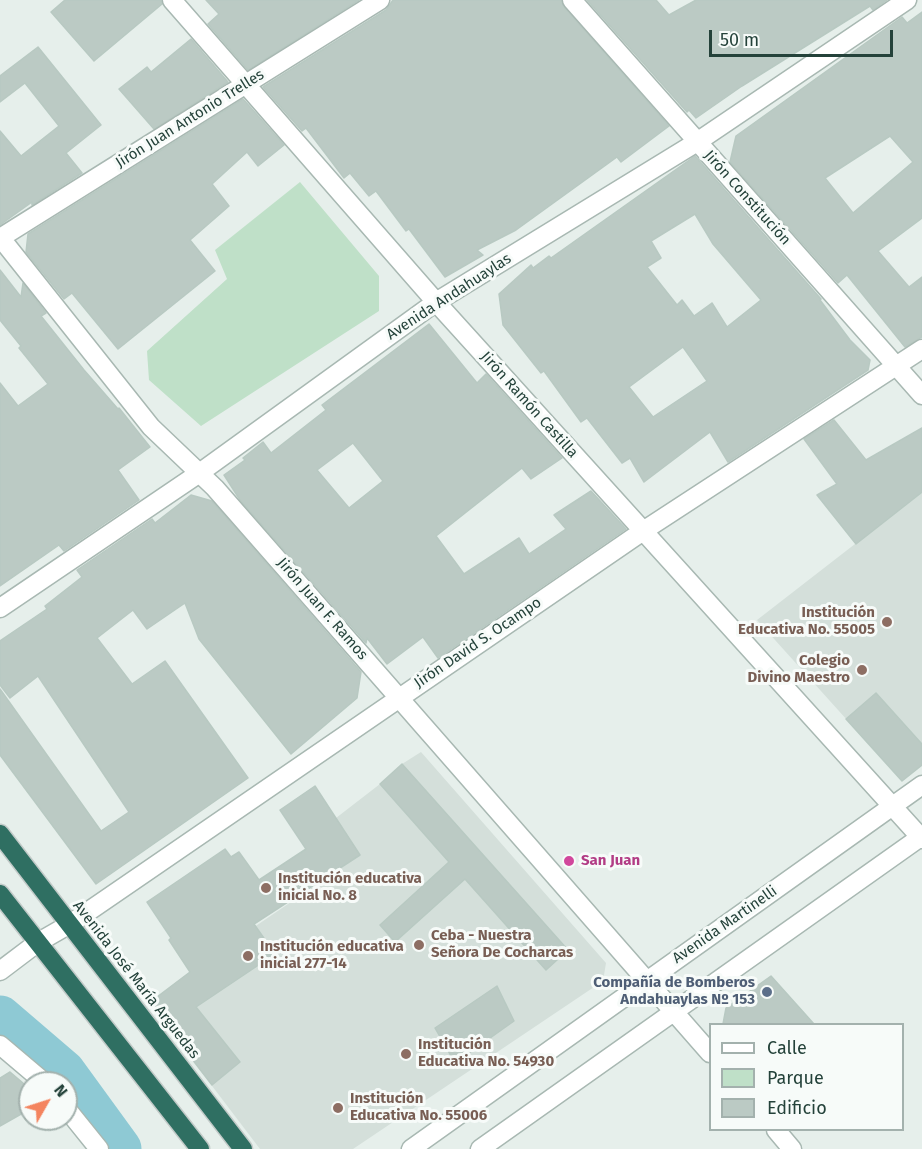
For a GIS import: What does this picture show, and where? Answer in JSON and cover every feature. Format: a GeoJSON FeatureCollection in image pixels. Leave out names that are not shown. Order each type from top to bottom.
{"type":"FeatureCollection","features":[{"type":"Feature","properties":{"kind":"highway","name":"Avenida José María Arguedas"},"geometry":{"type":"LineString","coordinates":[[0,834],[243,1149]]}},
{"type":"Feature","properties":{"kind":"highway"},"geometry":{"type":"LineString","coordinates":[[0,894],[201,1149]]}},
{"type":"Feature","properties":{"kind":"street","name":"Jirón Ramón Castilla"},"geometry":{"type":"LineString","coordinates":[[172,0],[436,302],[921,837]]}},
{"type":"Feature","properties":{"kind":"street","name":"Jirón Juan Antonio Trelles"},"geometry":{"type":"LineString","coordinates":[[0,237],[380,0]]}},
{"type":"Feature","properties":{"kind":"street","name":"Jirón Constitución"},"geometry":{"type":"LineString","coordinates":[[572,0],[922,395]]}},
{"type":"Feature","properties":{"kind":"street","name":"Avenida Andahuaylas"},"geometry":{"type":"LineString","coordinates":[[0,608],[198,474],[436,302],[697,142],[907,0]]}},
{"type":"Feature","properties":{"kind":"street","name":"Jirón Juan F. Ramos"},"geometry":{"type":"LineString","coordinates":[[0,237],[151,426],[215,488],[709,1051]]}},
{"type":"Feature","properties":{"kind":"street","name":"Jirón David S. Ocampo"},"geometry":{"type":"LineString","coordinates":[[0,971],[37,943],[70,924],[643,531],[922,349]]}},
{"type":"Feature","properties":{"kind":"street","name":"Avenida Martinelli"},"geometry":{"type":"LineString","coordinates":[[411,1149],[922,785]]}},
{"type":"Feature","properties":{"kind":"street"},"geometry":{"type":"LineString","coordinates":[[480,1149],[921,837]]}},
{"type":"Feature","properties":{"kind":"street"},"geometry":{"type":"LineString","coordinates":[[0,1045],[31,1071]]}},
{"type":"Feature","properties":{"kind":"street"},"geometry":{"type":"LineString","coordinates":[[78,1123],[99,1149]]}},
{"type":"Feature","properties":{"kind":"street"},"geometry":{"type":"LineString","coordinates":[[777,1131],[792,1149]]}},
{"type":"Feature","properties":{"kind":"shaded area","name":"Colegio Divino Maestro"},"geometry":{"type":"Polygon","coordinates":[[[922,492],[922,765],[902,781],[757,620],[922,492]]]}},
{"type":"Feature","properties":{"kind":"shaded area"},"geometry":{"type":"Polygon","coordinates":[[[421,752],[606,963],[603,981],[353,1149],[260,1149],[149,1003],[200,964],[360,855],[336,818],[402,764],[421,752]]]}},
{"type":"Feature","properties":{"kind":"green space"},"geometry":{"type":"Polygon","coordinates":[[[300,182],[379,276],[379,311],[201,426],[149,380],[147,351],[227,279],[215,250],[300,182]]]}},
{"type":"Feature","properties":{"kind":"building"},"geometry":{"type":"Polygon","coordinates":[[[65,0],[161,0],[162,4],[94,61],[51,12],[65,0]]]}},
{"type":"Feature","properties":{"kind":"building"},"geometry":{"type":"Polygon","coordinates":[[[206,0],[359,0],[248,70],[208,24],[219,14],[206,0]]]}},
{"type":"Feature","properties":{"kind":"building"},"geometry":{"type":"Polygon","coordinates":[[[393,0],[561,0],[564,7],[669,126],[621,162],[617,157],[516,230],[477,250],[483,255],[445,277],[409,229],[406,231],[376,191],[369,196],[350,173],[344,178],[306,128],[302,131],[263,87],[386,10],[393,0]]]}},
{"type":"Feature","properties":{"kind":"building"},"geometry":{"type":"Polygon","coordinates":[[[587,0],[656,0],[669,15],[696,0],[887,0],[873,10],[870,6],[742,86],[696,118],[689,110],[687,112],[587,0]]]}},
{"type":"Feature","properties":{"kind":"building"},"geometry":{"type":"Polygon","coordinates":[[[922,12],[922,218],[878,251],[909,287],[922,277],[922,337],[905,347],[847,275],[838,283],[730,162],[736,136],[902,17],[907,23],[922,12]],[[890,136],[825,178],[853,213],[913,162],[890,136]]]}},
{"type":"Feature","properties":{"kind":"building"},"geometry":{"type":"Polygon","coordinates":[[[191,39],[228,82],[154,129],[119,89],[147,67],[151,72],[191,39]]]}},
{"type":"Feature","properties":{"kind":"building"},"geometry":{"type":"Polygon","coordinates":[[[38,47],[101,125],[66,153],[82,173],[32,205],[32,202],[0,225],[0,131],[21,156],[59,126],[25,83],[0,102],[0,76],[38,47]]]}},
{"type":"Feature","properties":{"kind":"building"},"geometry":{"type":"Polygon","coordinates":[[[243,99],[284,145],[258,166],[247,152],[212,184],[229,206],[190,240],[215,271],[118,349],[72,293],[64,299],[26,252],[28,234],[243,99]]]}},
{"type":"Feature","properties":{"kind":"building"},"geometry":{"type":"Polygon","coordinates":[[[695,156],[821,299],[850,340],[870,360],[868,370],[728,462],[710,432],[644,482],[630,458],[622,463],[587,418],[581,422],[544,371],[541,373],[503,325],[499,294],[531,265],[533,268],[549,256],[551,258],[695,156]],[[695,214],[651,241],[661,258],[647,267],[677,305],[682,300],[694,316],[712,303],[727,327],[761,300],[713,244],[695,214]],[[683,347],[629,387],[653,417],[707,381],[683,347]]]}},
{"type":"Feature","properties":{"kind":"building"},"geometry":{"type":"Polygon","coordinates":[[[0,270],[21,297],[23,283],[46,313],[41,316],[150,447],[118,470],[139,500],[64,551],[59,545],[0,586],[0,383],[18,406],[48,384],[0,320],[0,270]]]}},
{"type":"Feature","properties":{"kind":"building"},"geometry":{"type":"Polygon","coordinates":[[[429,324],[477,383],[486,374],[562,458],[531,479],[522,468],[436,536],[464,574],[519,538],[529,554],[566,529],[554,515],[591,491],[626,529],[438,658],[423,637],[387,664],[367,638],[366,643],[240,500],[224,475],[245,460],[243,458],[263,442],[271,453],[326,410],[322,405],[429,324]],[[353,443],[317,470],[349,508],[383,481],[353,443]]]}},
{"type":"Feature","properties":{"kind":"building"},"geometry":{"type":"Polygon","coordinates":[[[834,420],[866,460],[922,428],[922,492],[856,544],[817,495],[837,484],[804,439],[834,420]]]}},
{"type":"Feature","properties":{"kind":"building"},"geometry":{"type":"Polygon","coordinates":[[[191,495],[212,501],[361,672],[357,698],[291,754],[199,639],[185,603],[147,629],[133,610],[97,638],[132,684],[165,661],[248,778],[96,884],[0,755],[0,689],[101,831],[129,812],[38,676],[10,698],[0,685],[0,641],[47,609],[45,606],[82,577],[77,570],[152,519],[155,523],[191,495]]]}},
{"type":"Feature","properties":{"kind":"building"},"geometry":{"type":"Polygon","coordinates":[[[876,693],[922,744],[922,765],[902,781],[846,719],[876,693]]]}},
{"type":"Feature","properties":{"kind":"building"},"geometry":{"type":"Polygon","coordinates":[[[402,764],[568,950],[546,970],[465,879],[395,942],[380,925],[449,862],[380,784],[402,764]]]}},
{"type":"Feature","properties":{"kind":"building"},"geometry":{"type":"Polygon","coordinates":[[[315,786],[360,855],[254,924],[275,954],[196,1007],[240,1062],[212,1085],[149,1003],[190,972],[147,902],[225,849],[231,857],[239,852],[259,880],[306,849],[280,810],[315,786]]]}},
{"type":"Feature","properties":{"kind":"building","name":"Compañía de Bomberos Andahuaylas Nº 153"},"geometry":{"type":"Polygon","coordinates":[[[771,976],[813,1023],[723,1023],[726,1008],[771,976]]]}},
{"type":"Feature","properties":{"kind":"building"},"geometry":{"type":"Polygon","coordinates":[[[497,986],[514,1021],[455,1063],[435,1028],[497,986]]]}},
{"type":"Feature","properties":{"kind":"building"},"geometry":{"type":"Polygon","coordinates":[[[10,1072],[18,1079],[18,1116],[0,1126],[0,1078],[10,1072]]]}},
{"type":"Feature","properties":{"kind":"waterway"},"geometry":{"type":"LineString","coordinates":[[0,1018],[63,1072],[119,1149]]}},
{"type":"Feature","properties":{"kind":"place","name":"Institución Educativa No. 55005"},"geometry":{"type":"Point","coordinates":[887,622]}},
{"type":"Feature","properties":{"kind":"place","name":"Colegio Divino Maestro"},"geometry":{"type":"Point","coordinates":[862,670]}},
{"type":"Feature","properties":{"kind":"place","name":"San Juan"},"geometry":{"type":"Point","coordinates":[569,861]}},
{"type":"Feature","properties":{"kind":"place","name":"Institución educativa inicial No. 8"},"geometry":{"type":"Point","coordinates":[266,888]}},
{"type":"Feature","properties":{"kind":"place","name":"Ceba - Nuestra Señora De Cocharcas"},"geometry":{"type":"Point","coordinates":[419,945]}},
{"type":"Feature","properties":{"kind":"place","name":"Institución educativa inicial 277-14"},"geometry":{"type":"Point","coordinates":[248,956]}},
{"type":"Feature","properties":{"kind":"place","name":"Compañía de Bomberos Andahuaylas Nº 153"},"geometry":{"type":"Point","coordinates":[767,992]}},
{"type":"Feature","properties":{"kind":"place","name":"Institución Educativa No. 54930"},"geometry":{"type":"Point","coordinates":[406,1054]}},
{"type":"Feature","properties":{"kind":"place","name":"Institución Educativa No. 55006"},"geometry":{"type":"Point","coordinates":[338,1108]}}]}
